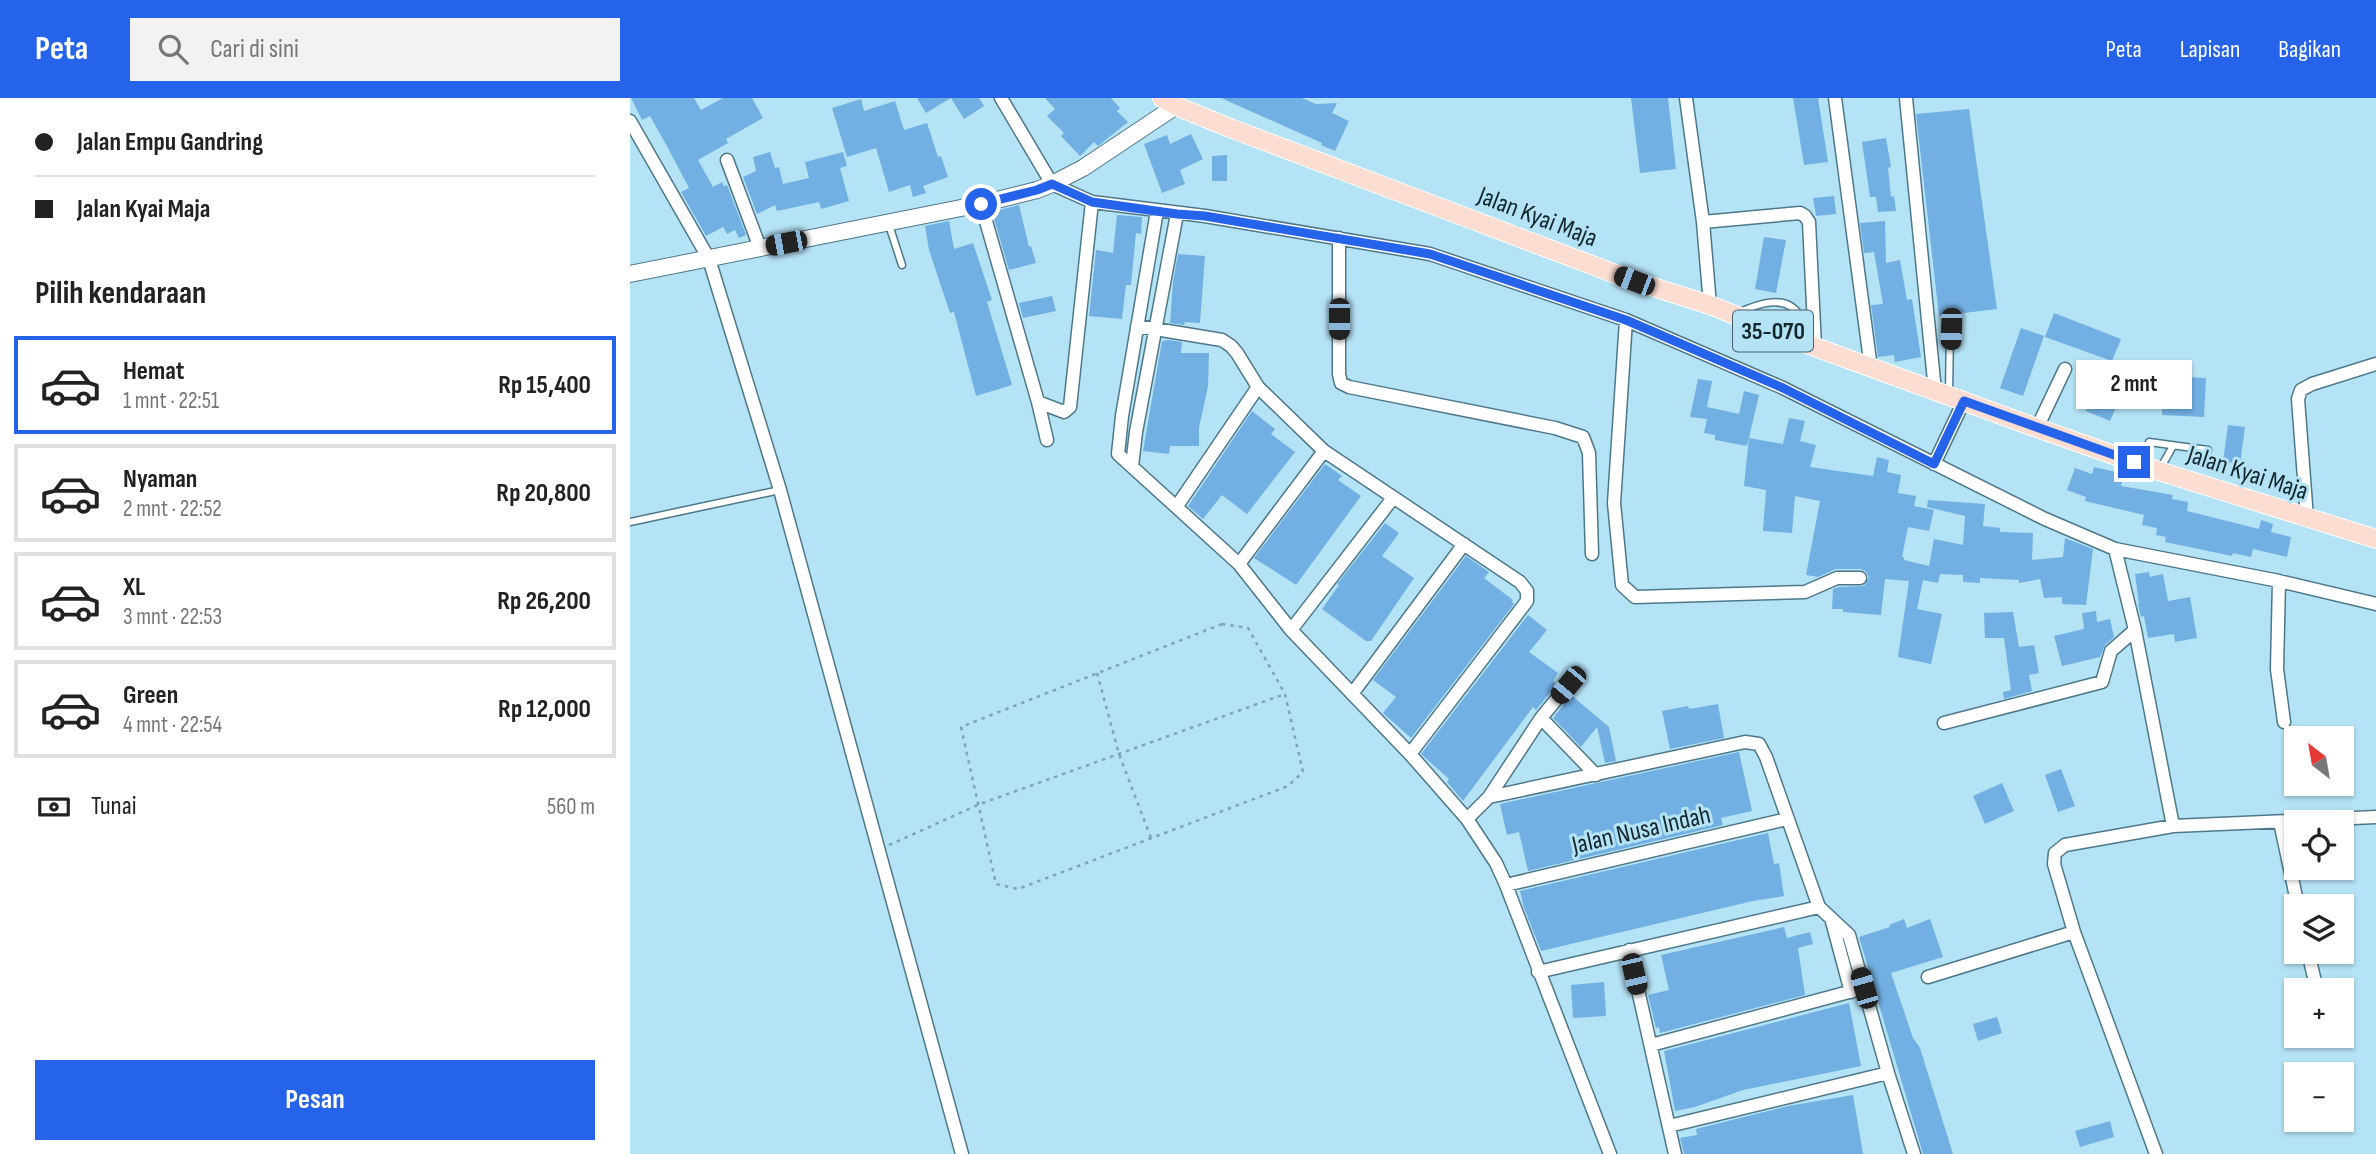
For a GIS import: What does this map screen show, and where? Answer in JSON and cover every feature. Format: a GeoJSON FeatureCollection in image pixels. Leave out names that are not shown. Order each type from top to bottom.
{"type":"FeatureCollection","features":[{"type":"Feature","properties":{"kind":"main road"},"geometry":{"type":"LineString","coordinates":[[630,274],[981,204],[1037,190],[1083,168],[1169,102]]}},
{"type":"Feature","properties":{"kind":"main road","name":"Jalan Kyai Maja"},"geometry":{"type":"LineString","coordinates":[[1169,102],[1634,281],[1710,305],[1871,368],[2159,471],[2376,539]]}},
{"type":"Feature","properties":{"kind":"street"},"geometry":{"type":"LineString","coordinates":[[1001,98],[1058,181],[1092,202],[1205,216],[1430,254],[1626,320],[1783,388],[2045,519],[2115,549],[2279,581],[2376,604]]}},
{"type":"Feature","properties":{"kind":"street"},"geometry":{"type":"LineString","coordinates":[[1686,98],[1703,222],[1710,305]]}},
{"type":"Feature","properties":{"kind":"street"},"geometry":{"type":"LineString","coordinates":[[1835,98],[1871,368]]}},
{"type":"Feature","properties":{"kind":"street"},"geometry":{"type":"LineString","coordinates":[[1906,98],[1949,396],[1948,438],[1934,464]]}},
{"type":"Feature","properties":{"kind":"street"},"geometry":{"type":"LineString","coordinates":[[630,121],[709,259],[780,490],[962,1154]]}},
{"type":"Feature","properties":{"kind":"street"},"geometry":{"type":"LineString","coordinates":[[727,160],[760,248]]}},
{"type":"Feature","properties":{"kind":"street"},"geometry":{"type":"LineString","coordinates":[[1038,402],[1064,412],[1070,407],[1092,202]]}},
{"type":"Feature","properties":{"kind":"street"},"geometry":{"type":"LineString","coordinates":[[981,204],[1047,440]]}},
{"type":"Feature","properties":{"kind":"street"},"geometry":{"type":"LineString","coordinates":[[1157,211],[1118,454],[1239,564],[1292,630],[1410,754],[1467,819],[1496,863],[1506,885],[1610,1154]]}},
{"type":"Feature","properties":{"kind":"street"},"geometry":{"type":"LineString","coordinates":[[1703,222],[1800,213],[1805,216],[1809,222],[1811,346]]}},
{"type":"Feature","properties":{"kind":"street"},"geometry":{"type":"LineString","coordinates":[[1132,466],[1177,214]]}},
{"type":"Feature","properties":{"kind":"street"},"geometry":{"type":"LineString","coordinates":[[1339,238],[1341,383],[1349,387],[1555,428],[1583,438],[1589,453],[1592,554]]}},
{"type":"Feature","properties":{"kind":"street"},"geometry":{"type":"LineString","coordinates":[[1626,320],[1614,503],[1622,585],[1635,597],[1805,592],[1837,578],[1860,578]]}},
{"type":"Feature","properties":{"kind":"street"},"geometry":{"type":"LineString","coordinates":[[1138,326],[1222,340],[1231,345],[1258,387],[1324,451],[1520,582],[1527,592],[1527,601],[1410,754]]}},
{"type":"Feature","properties":{"kind":"street"},"geometry":{"type":"LineString","coordinates":[[2307,518],[2298,399],[2301,390],[2376,364]]}},
{"type":"Feature","properties":{"kind":"street"},"geometry":{"type":"LineString","coordinates":[[2037,428],[2065,369]]}},
{"type":"Feature","properties":{"kind":"street"},"geometry":{"type":"LineString","coordinates":[[1177,506],[1258,387]]}},
{"type":"Feature","properties":{"kind":"street"},"geometry":{"type":"LineString","coordinates":[[1239,564],[1324,451]]}},
{"type":"Feature","properties":{"kind":"street"},"geometry":{"type":"LineString","coordinates":[[1292,630],[1393,498]]}},
{"type":"Feature","properties":{"kind":"street"},"geometry":{"type":"LineString","coordinates":[[1352,694],[1464,544]]}},
{"type":"Feature","properties":{"kind":"street"},"geometry":{"type":"LineString","coordinates":[[2115,549],[2135,630],[2173,826]]}},
{"type":"Feature","properties":{"kind":"street"},"geometry":{"type":"LineString","coordinates":[[2279,581],[2277,669],[2284,722]]}},
{"type":"Feature","properties":{"kind":"street"},"geometry":{"type":"LineString","coordinates":[[1944,723],[2102,682],[2111,651],[2135,630]]}},
{"type":"Feature","properties":{"kind":"street"},"geometry":{"type":"LineString","coordinates":[[1467,819],[1489,797],[1541,718],[1568,685]]}},
{"type":"Feature","properties":{"kind":"street"},"geometry":{"type":"LineString","coordinates":[[1541,718],[1596,775]]}},
{"type":"Feature","properties":{"kind":"street"},"geometry":{"type":"LineString","coordinates":[[1489,797],[1745,742],[1759,744],[1819,907],[1830,917],[1858,990],[1888,1073],[1912,1154]]}},
{"type":"Feature","properties":{"kind":"street"},"geometry":{"type":"LineString","coordinates":[[2156,1154],[2074,932],[2053,861],[2057,850],[2065,845],[2173,826],[2376,817]]}},
{"type":"Feature","properties":{"kind":"street","name":"Jalan Nusa Indah"},"geometry":{"type":"LineString","coordinates":[[1506,885],[1787,818]]}},
{"type":"Feature","properties":{"kind":"street"},"geometry":{"type":"LineString","coordinates":[[2280,822],[2295,894]]}},
{"type":"Feature","properties":{"kind":"street"},"geometry":{"type":"LineString","coordinates":[[1538,972],[1819,907]]}},
{"type":"Feature","properties":{"kind":"street"},"geometry":{"type":"LineString","coordinates":[[1928,977],[2074,932]]}},
{"type":"Feature","properties":{"kind":"street"},"geometry":{"type":"LineString","coordinates":[[1629,950],[1675,1154]]}},
{"type":"Feature","properties":{"kind":"street"},"geometry":{"type":"LineString","coordinates":[[1651,1045],[1858,990]]}},
{"type":"Feature","properties":{"kind":"street"},"geometry":{"type":"LineString","coordinates":[[1669,1126],[1888,1073]]}},
{"type":"Feature","properties":{"kind":"lane"},"geometry":{"type":"LineString","coordinates":[[888,223],[902,265]]}},
{"type":"Feature","properties":{"kind":"lane"},"geometry":{"type":"LineString","coordinates":[[1733,315],[1760,303],[1773,301],[1787,305],[1801,318],[1811,346]]}},
{"type":"Feature","properties":{"kind":"lane"},"geometry":{"type":"LineString","coordinates":[[1949,396],[1951,329]]}},
{"type":"Feature","properties":{"kind":"lane"},"geometry":{"type":"LineString","coordinates":[[2149,442],[2208,450]]}},
{"type":"Feature","properties":{"kind":"lane"},"geometry":{"type":"LineString","coordinates":[[2159,471],[2173,446]]}},
{"type":"Feature","properties":{"kind":"lane"},"geometry":{"type":"LineString","coordinates":[[630,522],[780,490]]}},
{"type":"Feature","properties":{"kind":"path"},"geometry":{"type":"LineString","coordinates":[[1222,624],[1248,628],[1285,694],[1303,772],[1288,786],[1018,889],[996,884],[961,727],[1097,673],[1222,624]]}},
{"type":"Feature","properties":{"kind":"path"},"geometry":{"type":"LineString","coordinates":[[1097,673],[1119,754],[1151,838]]}},
{"type":"Feature","properties":{"kind":"path"},"geometry":{"type":"LineString","coordinates":[[880,849],[980,804],[1285,694]]}},
{"type":"Feature","properties":{"kind":"building"},"geometry":{"type":"Polygon","coordinates":[[[631,98],[694,98],[701,110],[723,98],[752,98],[763,118],[726,139],[728,143],[698,160],[713,187],[722,182],[724,186],[727,185],[746,235],[739,238],[735,230],[727,234],[723,227],[706,236],[681,192],[689,188],[668,148],[650,116],[642,120],[631,98]]]}},
{"type":"Feature","properties":{"kind":"building"},"geometry":{"type":"Polygon","coordinates":[[[917,98],[951,98],[926,113],[917,98]]]}},
{"type":"Feature","properties":{"kind":"building"},"geometry":{"type":"Polygon","coordinates":[[[951,98],[979,98],[984,106],[964,119],[951,98]]]}},
{"type":"Feature","properties":{"kind":"building"},"geometry":{"type":"Polygon","coordinates":[[[1045,98],[1111,98],[1120,108],[1117,111],[1128,122],[1098,146],[1094,142],[1080,156],[1061,136],[1064,133],[1047,116],[1055,109],[1045,98]]]}},
{"type":"Feature","properties":{"kind":"building"},"geometry":{"type":"Polygon","coordinates":[[[1221,98],[1302,98],[1316,104],[1337,103],[1332,113],[1349,121],[1335,151],[1221,98]]]}},
{"type":"Feature","properties":{"kind":"building"},"geometry":{"type":"Polygon","coordinates":[[[1631,98],[1668,98],[1676,169],[1640,173],[1631,98]]]}},
{"type":"Feature","properties":{"kind":"building"},"geometry":{"type":"Polygon","coordinates":[[[1793,98],[1818,98],[1828,162],[1804,165],[1793,98]]]}},
{"type":"Feature","properties":{"kind":"building"},"geometry":{"type":"Polygon","coordinates":[[[861,99],[864,111],[895,101],[904,130],[927,123],[948,177],[923,186],[926,193],[913,197],[910,185],[889,192],[876,148],[847,157],[832,108],[861,99]]]}},
{"type":"Feature","properties":{"kind":"building"},"geometry":{"type":"Polygon","coordinates":[[[1969,109],[1997,309],[1939,316],[1916,114],[1969,109]]]}},
{"type":"Feature","properties":{"kind":"building"},"geometry":{"type":"Polygon","coordinates":[[[1191,134],[1203,159],[1180,170],[1185,184],[1162,193],[1144,144],[1167,135],[1170,144],[1191,134]]]}},
{"type":"Feature","properties":{"kind":"building"},"geometry":{"type":"Polygon","coordinates":[[[1886,138],[1891,167],[1888,168],[1891,197],[1894,196],[1896,211],[1878,212],[1876,197],[1870,197],[1862,142],[1886,138]]]}},
{"type":"Feature","properties":{"kind":"building"},"geometry":{"type":"Polygon","coordinates":[[[770,152],[775,168],[779,167],[783,184],[809,178],[805,162],[843,152],[847,166],[840,168],[849,201],[821,209],[819,202],[777,211],[775,205],[757,214],[743,177],[756,171],[753,157],[770,152]]]}},
{"type":"Feature","properties":{"kind":"building"},"geometry":{"type":"Polygon","coordinates":[[[1227,155],[1227,181],[1212,181],[1212,156],[1227,155]]]}},
{"type":"Feature","properties":{"kind":"building"},"geometry":{"type":"Polygon","coordinates":[[[1834,196],[1836,214],[1816,216],[1813,198],[1834,196]]]}},
{"type":"Feature","properties":{"kind":"building"},"geometry":{"type":"Polygon","coordinates":[[[1019,205],[1029,247],[1031,246],[1036,263],[1009,270],[992,212],[1019,205]]]}},
{"type":"Feature","properties":{"kind":"building"},"geometry":{"type":"Polygon","coordinates":[[[1117,215],[1142,217],[1141,234],[1136,233],[1131,285],[1126,285],[1122,319],[1089,316],[1096,250],[1113,253],[1117,215]]]}},
{"type":"Feature","properties":{"kind":"building"},"geometry":{"type":"Polygon","coordinates":[[[949,221],[954,249],[973,243],[992,300],[987,302],[1012,385],[976,396],[954,312],[950,313],[929,250],[925,226],[949,221]]]}},
{"type":"Feature","properties":{"kind":"building"},"geometry":{"type":"Polygon","coordinates":[[[1885,221],[1886,263],[1900,260],[1907,300],[1912,299],[1921,357],[1895,362],[1894,355],[1878,357],[1871,305],[1883,304],[1874,252],[1864,253],[1860,223],[1885,221]]]}},
{"type":"Feature","properties":{"kind":"building"},"geometry":{"type":"Polygon","coordinates":[[[1764,237],[1786,240],[1776,293],[1755,289],[1764,237]]]}},
{"type":"Feature","properties":{"kind":"building"},"geometry":{"type":"Polygon","coordinates":[[[1178,254],[1205,256],[1200,323],[1170,323],[1178,254]]]}},
{"type":"Feature","properties":{"kind":"building"},"geometry":{"type":"Polygon","coordinates":[[[1052,296],[1056,311],[1023,318],[1019,303],[1052,296]]]}},
{"type":"Feature","properties":{"kind":"building"},"geometry":{"type":"Polygon","coordinates":[[[2054,313],[2121,339],[2112,361],[2045,337],[2054,313]]]}},
{"type":"Feature","properties":{"kind":"building"},"geometry":{"type":"Polygon","coordinates":[[[2021,328],[2044,336],[2023,396],[2000,388],[2021,328]]]}},
{"type":"Feature","properties":{"kind":"building"},"geometry":{"type":"Polygon","coordinates":[[[1162,341],[1182,342],[1181,353],[1209,353],[1208,386],[1199,428],[1199,446],[1170,446],[1169,454],[1143,451],[1162,341]]]}},
{"type":"Feature","properties":{"kind":"building"},"geometry":{"type":"Polygon","coordinates":[[[2108,361],[2132,371],[2110,421],[2086,411],[2108,361]]]}},
{"type":"Feature","properties":{"kind":"building"},"geometry":{"type":"Polygon","coordinates":[[[2164,376],[2206,378],[2204,417],[2162,415],[2164,376]]]}},
{"type":"Feature","properties":{"kind":"building"},"geometry":{"type":"Polygon","coordinates":[[[1698,379],[1712,381],[1707,407],[1739,414],[1744,391],[1759,395],[1747,446],[1715,440],[1715,435],[1704,433],[1707,419],[1690,417],[1698,379]]]}},
{"type":"Feature","properties":{"kind":"building"},"geometry":{"type":"Polygon","coordinates":[[[1252,411],[1275,429],[1271,434],[1295,452],[1247,514],[1222,495],[1203,519],[1188,506],[1252,411]]]}},
{"type":"Feature","properties":{"kind":"building"},"geometry":{"type":"Polygon","coordinates":[[[1789,418],[1805,421],[1800,441],[1816,445],[1810,467],[1873,476],[1877,457],[1889,460],[1887,472],[1901,475],[1898,493],[1916,496],[1914,506],[1934,510],[1929,531],[1908,527],[1902,557],[1904,560],[1929,566],[1934,539],[1963,545],[1965,516],[1927,507],[1928,500],[1985,504],[1983,526],[2000,528],[2000,532],[2033,533],[2032,560],[2063,557],[2065,538],[2093,549],[2086,605],[2062,604],[2062,597],[2044,598],[2040,579],[2019,583],[2019,580],[1980,578],[1980,583],[1963,582],[1963,575],[1940,574],[1938,583],[1923,580],[1917,609],[1942,614],[1931,664],[1898,657],[1909,581],[1885,579],[1881,615],[1832,609],[1833,589],[1864,586],[1869,577],[1860,569],[1836,569],[1818,577],[1806,575],[1820,501],[1795,496],[1792,533],[1763,531],[1766,490],[1744,486],[1749,438],[1783,444],[1789,418]]]}},
{"type":"Feature","properties":{"kind":"building"},"geometry":{"type":"Polygon","coordinates":[[[2228,425],[2245,427],[2240,464],[2223,462],[2228,425]]]}},
{"type":"Feature","properties":{"kind":"building"},"geometry":{"type":"Polygon","coordinates":[[[1325,464],[1342,476],[1338,480],[1361,496],[1296,585],[1254,558],[1325,464]]]}},
{"type":"Feature","properties":{"kind":"building"},"geometry":{"type":"Polygon","coordinates":[[[2094,467],[2124,474],[2121,486],[2173,495],[2172,499],[2188,502],[2187,511],[2259,529],[2261,520],[2273,524],[2271,532],[2291,537],[2287,557],[2253,549],[2251,557],[2233,553],[2232,556],[2165,542],[2166,537],[2156,535],[2157,528],[2142,525],[2144,515],[2085,501],[2086,497],[2067,490],[2075,468],[2092,474],[2094,467]]]}},
{"type":"Feature","properties":{"kind":"building"},"geometry":{"type":"Polygon","coordinates":[[[1385,523],[1399,533],[1382,556],[1414,578],[1371,641],[1366,641],[1322,609],[1339,585],[1337,584],[1385,523]]]}},
{"type":"Feature","properties":{"kind":"building"},"geometry":{"type":"Polygon","coordinates":[[[1466,556],[1489,572],[1484,578],[1513,600],[1514,604],[1411,738],[1383,713],[1396,697],[1373,680],[1466,556]]]}},
{"type":"Feature","properties":{"kind":"building"},"geometry":{"type":"Polygon","coordinates":[[[2149,572],[2150,577],[2163,574],[2168,601],[2190,597],[2197,638],[2175,642],[2174,634],[2148,638],[2144,616],[2141,617],[2138,604],[2135,574],[2149,572]]]}},
{"type":"Feature","properties":{"kind":"building"},"geometry":{"type":"Polygon","coordinates":[[[2096,611],[2097,622],[2110,619],[2114,637],[2105,645],[2100,657],[2062,666],[2054,636],[2084,629],[2082,613],[2096,611]]]}},
{"type":"Feature","properties":{"kind":"building"},"geometry":{"type":"Polygon","coordinates":[[[2013,612],[2019,647],[2034,645],[2039,673],[2029,675],[2032,691],[2004,699],[2003,692],[2011,690],[2004,638],[1985,638],[1984,613],[2013,612]]]}},
{"type":"Feature","properties":{"kind":"building"},"geometry":{"type":"Polygon","coordinates":[[[1528,615],[1547,630],[1529,652],[1558,673],[1553,681],[1557,684],[1536,710],[1533,707],[1463,801],[1447,782],[1449,779],[1421,754],[1528,615]]]}},
{"type":"Feature","properties":{"kind":"building"},"geometry":{"type":"Polygon","coordinates":[[[1571,695],[1609,727],[1616,761],[1605,763],[1597,727],[1581,747],[1553,718],[1571,695]]]}},
{"type":"Feature","properties":{"kind":"building"},"geometry":{"type":"Polygon","coordinates":[[[1718,704],[1724,738],[1670,749],[1662,711],[1718,704]]]}},
{"type":"Feature","properties":{"kind":"building"},"geometry":{"type":"Polygon","coordinates":[[[1739,752],[1752,811],[1721,818],[1723,825],[1528,871],[1519,832],[1507,835],[1500,804],[1739,752]]]}},
{"type":"Feature","properties":{"kind":"building"},"geometry":{"type":"Polygon","coordinates":[[[2061,769],[2075,806],[2058,812],[2045,775],[2061,769]]]}},
{"type":"Feature","properties":{"kind":"building"},"geometry":{"type":"Polygon","coordinates":[[[2002,783],[2014,811],[1985,824],[1973,796],[2002,783]]]}},
{"type":"Feature","properties":{"kind":"building"},"geometry":{"type":"Polygon","coordinates":[[[1768,833],[1774,864],[1779,863],[1784,896],[1541,951],[1520,891],[1768,833]]]}},
{"type":"Feature","properties":{"kind":"building"},"geometry":{"type":"Polygon","coordinates":[[[1904,919],[1907,928],[1930,919],[1943,957],[1891,973],[1913,1038],[1920,1048],[1953,1154],[1923,1154],[1859,937],[1890,927],[1889,925],[1904,919]]]}},
{"type":"Feature","properties":{"kind":"building"},"geometry":{"type":"Polygon","coordinates":[[[1784,927],[1787,938],[1810,932],[1813,944],[1798,948],[1805,995],[1660,1033],[1659,1027],[1656,1028],[1648,995],[1669,990],[1661,955],[1784,927]]]}},
{"type":"Feature","properties":{"kind":"building"},"geometry":{"type":"Polygon","coordinates":[[[1604,982],[1606,1016],[1573,1018],[1571,985],[1604,982]]]}},
{"type":"Feature","properties":{"kind":"building"},"geometry":{"type":"Polygon","coordinates":[[[1849,1003],[1861,1066],[1743,1090],[1675,1111],[1664,1051],[1849,1003]]]}},
{"type":"Feature","properties":{"kind":"building"},"geometry":{"type":"Polygon","coordinates":[[[1997,1017],[2002,1033],[1978,1041],[1973,1024],[1997,1017]]]}},
{"type":"Feature","properties":{"kind":"building"},"geometry":{"type":"Polygon","coordinates":[[[1853,1095],[1863,1154],[1684,1154],[1680,1138],[1697,1135],[1696,1129],[1788,1106],[1853,1095]]]}},
{"type":"Feature","properties":{"kind":"building"},"geometry":{"type":"Polygon","coordinates":[[[2110,1121],[2114,1137],[2080,1147],[2075,1131],[2110,1121]]]}},
{"type":"Feature","properties":{"kind":"route"},"geometry":{"type":"LineString","coordinates":[[981,204],[1052,184],[1092,202],[1205,216],[1430,254],[1626,320],[1783,388],[1934,464],[1964,401],[2134,462]]}}]}
